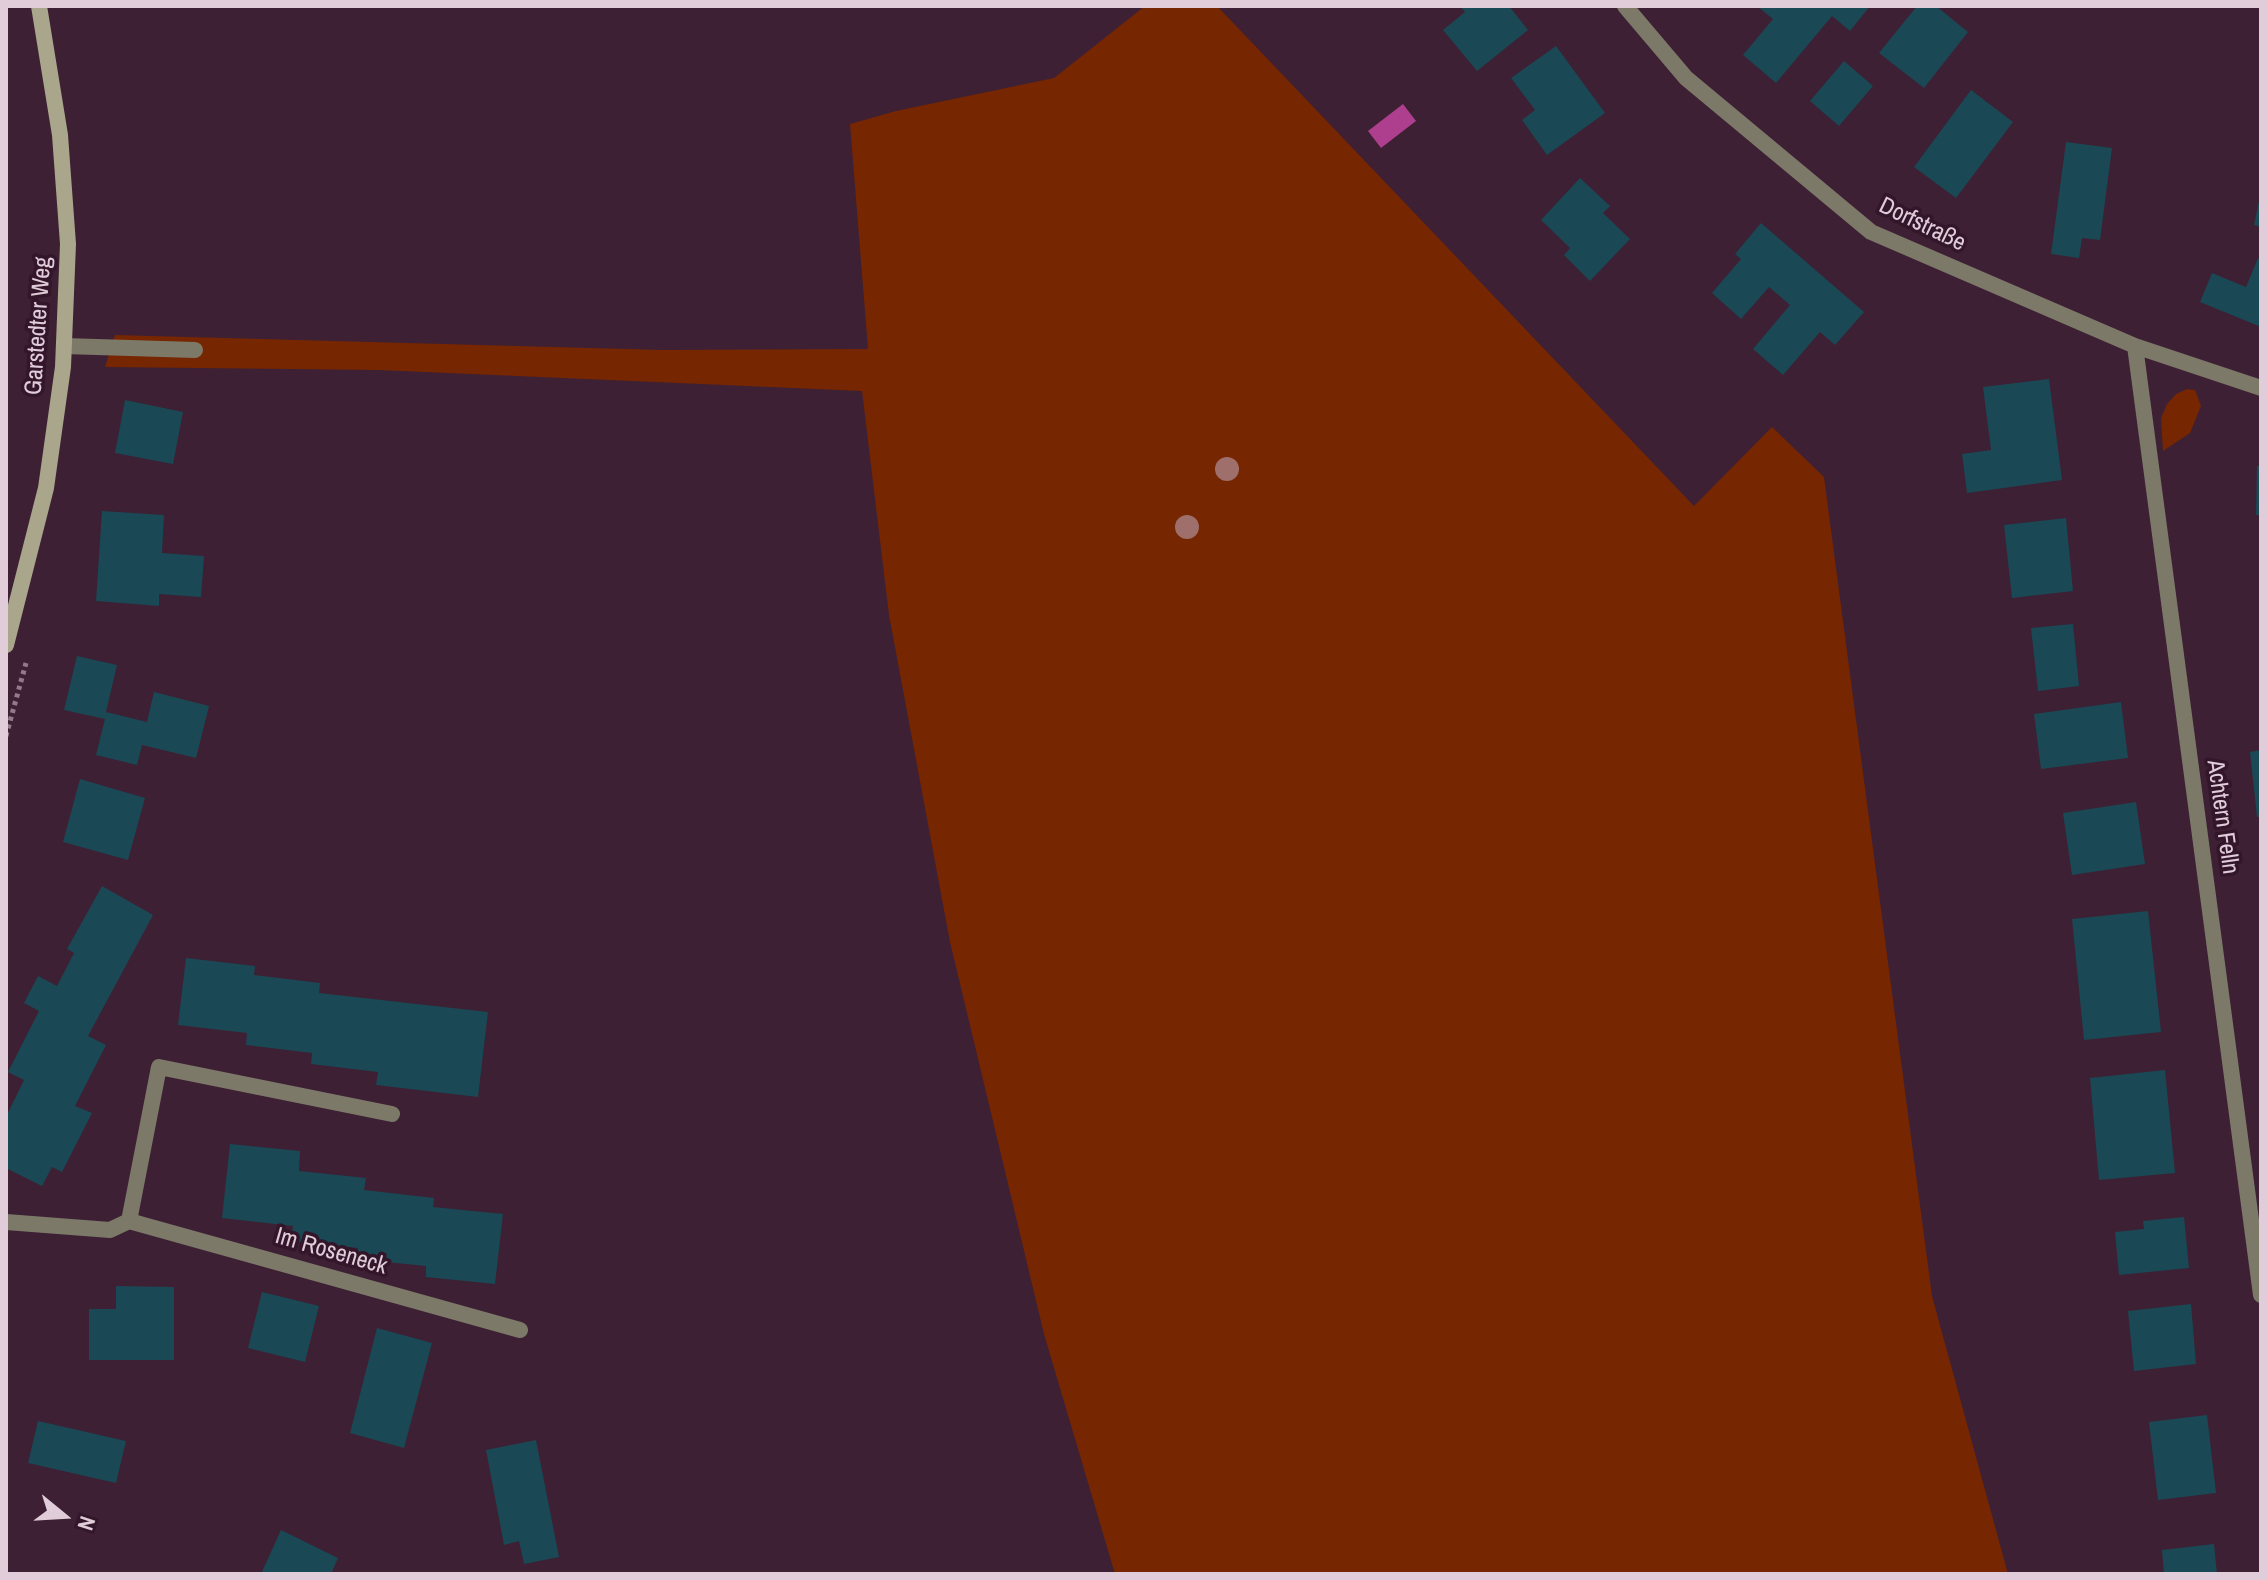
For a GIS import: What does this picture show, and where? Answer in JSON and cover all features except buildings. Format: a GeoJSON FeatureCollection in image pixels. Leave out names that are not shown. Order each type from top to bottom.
{"type":"FeatureCollection","features":[{"type":"Feature","properties":{"kind":"main road","name":"Garstedter Weg"},"geometry":{"type":"LineString","coordinates":[[6,645],[46,488],[64,346],[68,244],[60,135],[39,6]]}},
{"type":"Feature","properties":{"kind":"street","name":"Dorfstraße"},"geometry":{"type":"LineString","coordinates":[[1625,6],[1686,78],[1871,232],[2135,346],[2261,388]]}},
{"type":"Feature","properties":{"kind":"street"},"geometry":{"type":"LineString","coordinates":[[64,346],[195,350]]}},
{"type":"Feature","properties":{"kind":"street","name":"Achtern Felln"},"geometry":{"type":"LineString","coordinates":[[2135,346],[2261,1295]]}},
{"type":"Feature","properties":{"kind":"street"},"geometry":{"type":"LineString","coordinates":[[129,1221],[159,1067],[392,1114]]}},
{"type":"Feature","properties":{"kind":"street","name":"Im Roseneck"},"geometry":{"type":"LineString","coordinates":[[6,1222],[110,1230],[129,1221],[520,1330]]}},
{"type":"Feature","properties":{"kind":"shaded area"},"geometry":{"type":"Polygon","coordinates":[[[1145,6],[1217,6],[1694,506],[1772,427],[1824,477],[1932,1296],[2008,1574],[1115,1574],[1044,1334],[950,942],[889,615],[862,391],[379,370],[105,367],[115,335],[663,350],[868,349],[850,124],[896,111],[1054,78],[1145,6]]]}},
{"type":"Feature","properties":{"kind":"shaded area"},"geometry":{"type":"Polygon","coordinates":[[[1403,104],[1416,121],[1381,148],[1368,131],[1403,104]]]}},
{"type":"Feature","properties":{"kind":"shaded area"},"geometry":{"type":"Polygon","coordinates":[[[2187,389],[2195,390],[2201,406],[2190,433],[2163,451],[2161,418],[2167,404],[2176,394],[2187,389]]]}}]}
